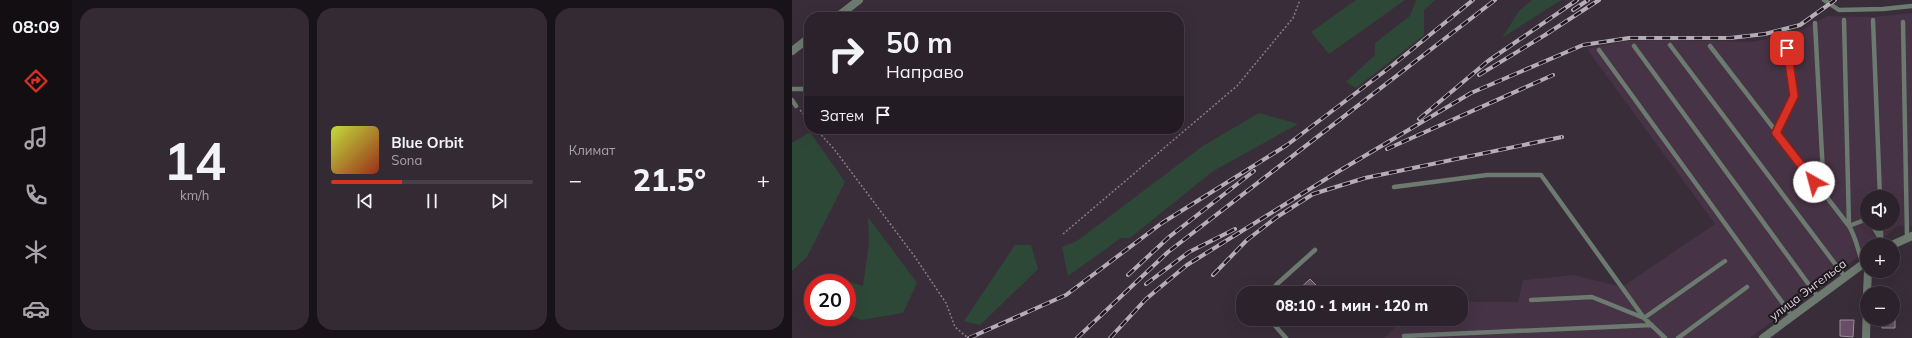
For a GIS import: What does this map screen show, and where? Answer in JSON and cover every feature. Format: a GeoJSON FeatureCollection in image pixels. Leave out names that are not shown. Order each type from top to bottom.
{"type":"FeatureCollection","features":[{"type":"Feature","properties":{"kind":"street"},"geometry":{"type":"LineString","coordinates":[[843,12],[859,0]]}},
{"type":"Feature","properties":{"kind":"street"},"geometry":{"type":"LineString","coordinates":[[792,51],[804,42]]}},
{"type":"Feature","properties":{"kind":"street"},"geometry":{"type":"LineString","coordinates":[[1900,241],[1910,236]]}},
{"type":"Feature","properties":{"kind":"street","name":"улица Энгельса"},"geometry":{"type":"LineString","coordinates":[[1763,338],[1845,277],[1860,268]]}},
{"type":"Feature","properties":{"kind":"street"},"geometry":{"type":"LineString","coordinates":[[1866,326],[1866,338]]}},
{"type":"Feature","properties":{"kind":"lane"},"geometry":{"type":"LineString","coordinates":[[1824,0],[1839,10],[1883,10],[1912,6]]}},
{"type":"Feature","properties":{"kind":"lane"},"geometry":{"type":"LineString","coordinates":[[1844,20],[1849,226]]}},
{"type":"Feature","properties":{"kind":"lane"},"geometry":{"type":"LineString","coordinates":[[1873,20],[1880,190]]}},
{"type":"Feature","properties":{"kind":"lane"},"geometry":{"type":"LineString","coordinates":[[1903,22],[1910,236]]}},
{"type":"Feature","properties":{"kind":"lane"},"geometry":{"type":"LineString","coordinates":[[1815,23],[1824,194]]}},
{"type":"Feature","properties":{"kind":"lane"},"geometry":{"type":"LineString","coordinates":[[1776,133],[1794,96],[1785,32]]}},
{"type":"Feature","properties":{"kind":"lane"},"geometry":{"type":"LineString","coordinates":[[1670,45],[1845,277]]}},
{"type":"Feature","properties":{"kind":"lane"},"geometry":{"type":"LineString","coordinates":[[1634,46],[1818,297]]}},
{"type":"Feature","properties":{"kind":"lane"},"geometry":{"type":"LineString","coordinates":[[1710,46],[1849,226],[1860,254]]}},
{"type":"Feature","properties":{"kind":"lane"},"geometry":{"type":"LineString","coordinates":[[1599,50],[1792,316]]}},
{"type":"Feature","properties":{"kind":"lane"},"geometry":{"type":"LineString","coordinates":[[792,89],[804,89]]}},
{"type":"Feature","properties":{"kind":"lane"},"geometry":{"type":"LineString","coordinates":[[792,100],[796,106]]}},
{"type":"Feature","properties":{"kind":"lane"},"geometry":{"type":"LineString","coordinates":[[1394,187],[1487,175],[1541,175],[1644,318],[1665,338]]}},
{"type":"Feature","properties":{"kind":"lane"},"geometry":{"type":"LineString","coordinates":[[1849,226],[1860,222]]}},
{"type":"Feature","properties":{"kind":"lane"},"geometry":{"type":"LineString","coordinates":[[1275,286],[1315,250]]}},
{"type":"Feature","properties":{"kind":"lane"},"geometry":{"type":"LineString","coordinates":[[1644,318],[1725,261]]}},
{"type":"Feature","properties":{"kind":"lane"},"geometry":{"type":"LineString","coordinates":[[1678,338],[1748,287]]}},
{"type":"Feature","properties":{"kind":"lane"},"geometry":{"type":"LineString","coordinates":[[1531,300],[1592,296],[1644,318]]}},
{"type":"Feature","properties":{"kind":"lane"},"geometry":{"type":"LineString","coordinates":[[1404,336],[1652,325]]}},
{"type":"Feature","properties":{"kind":"lane"},"geometry":{"type":"LineString","coordinates":[[1275,326],[1286,338]]}},
{"type":"Feature","properties":{"kind":"path"},"geometry":{"type":"LineString","coordinates":[[1184,131],[1237,86],[1293,18],[1300,0]]}},
{"type":"Feature","properties":{"kind":"path"},"geometry":{"type":"LineString","coordinates":[[796,106],[804,115]]}},
{"type":"Feature","properties":{"kind":"path"},"geometry":{"type":"LineString","coordinates":[[820,134],[834,149],[915,257],[946,304],[955,327],[968,338]]}},
{"type":"Feature","properties":{"kind":"path"},"geometry":{"type":"LineString","coordinates":[[1063,234],[1181,134]]}},
{"type":"Feature","properties":{"kind":"shaded area"},"geometry":{"type":"Polygon","coordinates":[[[1912,13],[1912,226],[1900,226],[1900,190],[1860,190],[1860,230],[1893,230],[1883,238],[1860,238],[1860,255],[1750,338],[1384,338],[1396,326],[1468,326],[1468,302],[1518,302],[1523,280],[1574,275],[1622,287],[1715,224],[1587,49],[1626,41],[1671,40],[1752,42],[1797,33],[1827,16],[1874,17],[1912,13]]]}},
{"type":"Feature","properties":{"kind":"green space"},"geometry":{"type":"Polygon","coordinates":[[[1356,0],[1405,0],[1329,54],[1311,32],[1356,0]]]}},
{"type":"Feature","properties":{"kind":"green space"},"geometry":{"type":"Polygon","coordinates":[[[1416,0],[1435,0],[1424,10],[1424,35],[1356,88],[1346,82],[1375,55],[1375,43],[1410,16],[1416,0]]]}},
{"type":"Feature","properties":{"kind":"green space"},"geometry":{"type":"Polygon","coordinates":[[[1532,0],[1561,0],[1502,38],[1519,11],[1532,0]]]}},
{"type":"Feature","properties":{"kind":"green space"},"geometry":{"type":"Polygon","coordinates":[[[1259,113],[1298,124],[1213,171],[1130,238],[1121,238],[1068,276],[1062,247],[1077,241],[1203,146],[1259,113]]]}},
{"type":"Feature","properties":{"kind":"green space"},"geometry":{"type":"Polygon","coordinates":[[[807,134],[811,134],[845,182],[807,257],[792,271],[792,143],[807,134]]]}},
{"type":"Feature","properties":{"kind":"green space"},"geometry":{"type":"Polygon","coordinates":[[[868,217],[917,283],[903,313],[861,320],[856,318],[856,284],[863,286],[869,243],[868,217]]]}},
{"type":"Feature","properties":{"kind":"green space"},"geometry":{"type":"Polygon","coordinates":[[[1015,245],[1031,245],[1038,269],[980,325],[964,321],[1015,245]]]}},
{"type":"Feature","properties":{"kind":"building"},"geometry":{"type":"Polygon","coordinates":[[[1310,279],[1317,286],[1302,286],[1310,279]]]}},
{"type":"Feature","properties":{"kind":"building"},"geometry":{"type":"Polygon","coordinates":[[[1840,320],[1854,320],[1853,337],[1840,336],[1840,320]]]}},
{"type":"Feature","properties":{"kind":"building"},"geometry":{"type":"Polygon","coordinates":[[[1882,326],[1895,326],[1895,328],[1882,328],[1882,326]]]}},
{"type":"Feature","properties":{"kind":"railway"},"geometry":{"type":"LineString","coordinates":[[969,338],[1066,295],[1162,223],[1287,145],[1389,68],[1473,0]]}},
{"type":"Feature","properties":{"kind":"railway"},"geometry":{"type":"LineString","coordinates":[[1077,338],[1168,252],[1495,0]]}},
{"type":"Feature","properties":{"kind":"railway"},"geometry":{"type":"LineString","coordinates":[[1419,119],[1488,61],[1577,0]]}},
{"type":"Feature","properties":{"kind":"railway"},"geometry":{"type":"LineString","coordinates":[[1573,10],[1588,0]]}},
{"type":"Feature","properties":{"kind":"railway"},"geometry":{"type":"LineString","coordinates":[[1479,75],[1599,0]]}},
{"type":"Feature","properties":{"kind":"railway"},"geometry":{"type":"LineString","coordinates":[[1110,338],[1146,299],[1187,265],[1334,174],[1471,93],[1583,45],[1629,38],[1730,38],[1765,34],[1800,25],[1835,0]]}},
{"type":"Feature","properties":{"kind":"railway"},"geometry":{"type":"LineString","coordinates":[[1387,149],[1553,75]]}},
{"type":"Feature","properties":{"kind":"railway"},"geometry":{"type":"LineString","coordinates":[[1213,275],[1247,240],[1277,217],[1313,194],[1365,178],[1562,137]]}},
{"type":"Feature","properties":{"kind":"railway"},"geometry":{"type":"LineString","coordinates":[[1128,275],[1169,237],[1254,171]]}},
{"type":"Feature","properties":{"kind":"railway"},"geometry":{"type":"LineString","coordinates":[[1146,284],[1189,252],[1235,229]]}},
{"type":"Feature","properties":{"kind":"route"},"geometry":{"type":"LineString","coordinates":[[1787,48],[1794,96],[1776,133],[1814,182]]}}]}
